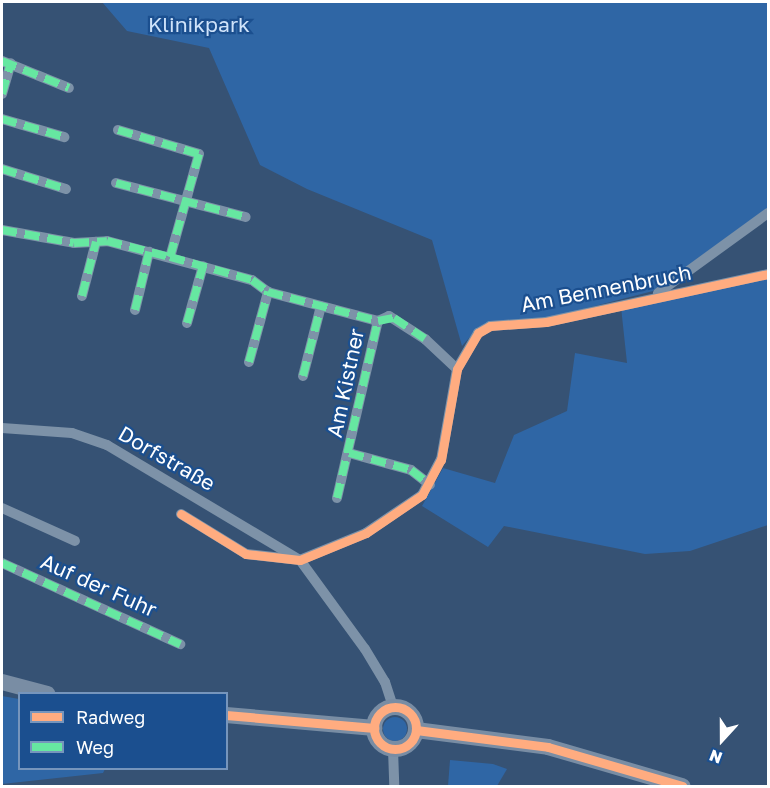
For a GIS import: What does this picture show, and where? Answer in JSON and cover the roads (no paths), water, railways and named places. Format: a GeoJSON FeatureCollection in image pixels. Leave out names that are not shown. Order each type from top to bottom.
{"type":"FeatureCollection","features":[{"type":"Feature","properties":{"kind":"street"},"geometry":{"type":"LineString","coordinates":[[2,94],[6,62],[69,88]]}},
{"type":"Feature","properties":{"kind":"street"},"geometry":{"type":"LineString","coordinates":[[2,119],[64,137]]}},
{"type":"Feature","properties":{"kind":"street"},"geometry":{"type":"LineString","coordinates":[[118,130],[199,154],[170,257]]}},
{"type":"Feature","properties":{"kind":"street"},"geometry":{"type":"LineString","coordinates":[[2,169],[66,189]]}},
{"type":"Feature","properties":{"kind":"street"},"geometry":{"type":"LineString","coordinates":[[116,183],[246,217]]}},
{"type":"Feature","properties":{"kind":"street"},"geometry":{"type":"LineString","coordinates":[[652,296],[768,213]]}},
{"type":"Feature","properties":{"kind":"street","name":"Am Kistner"},"geometry":{"type":"LineString","coordinates":[[2,230],[74,243],[96,242],[149,252],[252,280],[268,292],[378,321],[389,316],[399,320],[457,369]]}},
{"type":"Feature","properties":{"kind":"street"},"geometry":{"type":"LineString","coordinates":[[82,297],[96,242]]}},
{"type":"Feature","properties":{"kind":"street"},"geometry":{"type":"LineString","coordinates":[[135,310],[149,252]]}},
{"type":"Feature","properties":{"kind":"street"},"geometry":{"type":"LineString","coordinates":[[187,324],[202,266]]}},
{"type":"Feature","properties":{"kind":"street","name":"Am Bennenbruch"},"geometry":{"type":"LineString","coordinates":[[300,560],[378,526],[411,505],[430,485],[441,460],[457,369],[478,333],[490,327],[546,322],[652,296],[768,274]]}},
{"type":"Feature","properties":{"kind":"street"},"geometry":{"type":"LineString","coordinates":[[249,362],[268,292]]}},
{"type":"Feature","properties":{"kind":"street","name":"Am Kistner"},"geometry":{"type":"LineString","coordinates":[[303,376],[321,306]]}},
{"type":"Feature","properties":{"kind":"street","name":"Am Kistner"},"geometry":{"type":"LineString","coordinates":[[337,498],[378,321]]}},
{"type":"Feature","properties":{"kind":"street","name":"Dorfstraße"},"geometry":{"type":"LineString","coordinates":[[2,428],[72,433],[107,445],[300,560],[365,649],[385,682],[393,707]]}},
{"type":"Feature","properties":{"kind":"street","name":"Am Kistner"},"geometry":{"type":"LineString","coordinates":[[349,453],[411,470],[430,485]]}},
{"type":"Feature","properties":{"kind":"street","name":"Auf der Fuhr"},"geometry":{"type":"LineString","coordinates":[[2,508],[75,541]]}},
{"type":"Feature","properties":{"kind":"street","name":"Dorfstraße"},"geometry":{"type":"LineString","coordinates":[[181,514],[246,554],[300,560]]}},
{"type":"Feature","properties":{"kind":"street","name":"Auf der Fuhr"},"geometry":{"type":"LineString","coordinates":[[2,563],[180,644]]}},
{"type":"Feature","properties":{"kind":"street"},"geometry":{"type":"LineString","coordinates":[[2,682],[43,692]]}},
{"type":"Feature","properties":{"kind":"street"},"geometry":{"type":"LineString","coordinates":[[393,707],[410,713],[416,730],[409,744],[393,749],[377,740],[374,729],[379,714],[393,707]]}},
{"type":"Feature","properties":{"kind":"street"},"geometry":{"type":"LineString","coordinates":[[228,715],[374,729]]}},
{"type":"Feature","properties":{"kind":"street"},"geometry":{"type":"LineString","coordinates":[[416,730],[548,747],[682,786]]}},
{"type":"Feature","properties":{"kind":"street"},"geometry":{"type":"LineString","coordinates":[[393,749],[394,786]]}},
{"type":"Feature","properties":{"kind":"park label","name":"Klinikpark"},"geometry":{"type":"Point","coordinates":[199,24]}}]}
